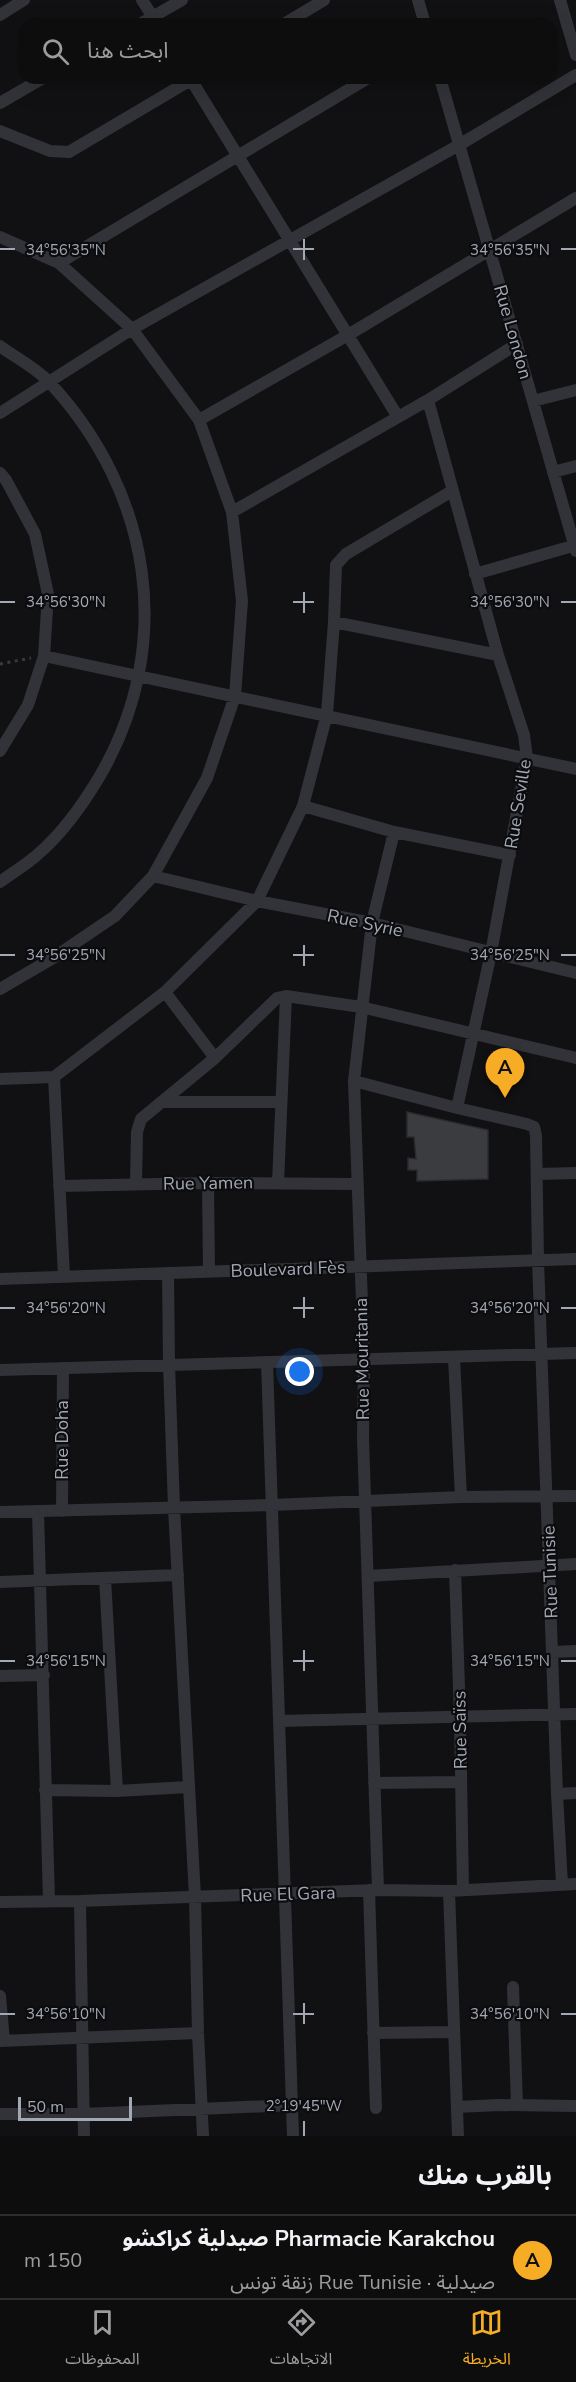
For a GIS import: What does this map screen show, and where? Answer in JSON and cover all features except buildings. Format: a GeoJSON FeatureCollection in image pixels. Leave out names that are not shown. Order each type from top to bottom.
{"type":"FeatureCollection","features":[{"type":"Feature","properties":{"kind":"street"},"geometry":{"type":"LineString","coordinates":[[0,15],[24,0]]}},
{"type":"Feature","properties":{"kind":"street"},"geometry":{"type":"LineString","coordinates":[[142,0],[154,18]]}},
{"type":"Feature","properties":{"kind":"street"},"geometry":{"type":"LineString","coordinates":[[158,18],[182,0]]}},
{"type":"Feature","properties":{"kind":"street"},"geometry":{"type":"LineString","coordinates":[[418,0],[423,18]]}},
{"type":"Feature","properties":{"kind":"street"},"geometry":{"type":"LineString","coordinates":[[560,0],[576,56]]}},
{"type":"Feature","properties":{"kind":"street"},"geometry":{"type":"LineString","coordinates":[[293,18],[317,2]]}},
{"type":"Feature","properties":{"kind":"street"},"geometry":{"type":"LineString","coordinates":[[0,413],[132,329],[290,241],[576,75]]}},
{"type":"Feature","properties":{"kind":"street"},"geometry":{"type":"LineString","coordinates":[[0,103],[33,84]]}},
{"type":"Feature","properties":{"kind":"street"},"geometry":{"type":"LineString","coordinates":[[0,131],[50,151],[69,152],[182,84]]}},
{"type":"Feature","properties":{"kind":"street"},"geometry":{"type":"LineString","coordinates":[[196,84],[398,417]]}},
{"type":"Feature","properties":{"kind":"street"},"geometry":{"type":"LineString","coordinates":[[59,263],[358,84]]}},
{"type":"Feature","properties":{"kind":"street","name":"Rue London"},"geometry":{"type":"LineString","coordinates":[[442,84],[575,547]]}},
{"type":"Feature","properties":{"kind":"street"},"geometry":{"type":"LineString","coordinates":[[200,420],[348,335],[576,198]]}},
{"type":"Feature","properties":{"kind":"street"},"geometry":{"type":"LineString","coordinates":[[0,237],[59,263],[132,329],[200,420],[232,512],[242,601],[235,696],[207,778],[153,876],[115,916],[53,958],[0,989]]}},
{"type":"Feature","properties":{"kind":"street"},"geometry":{"type":"LineString","coordinates":[[232,512],[428,400],[517,344]]}},
{"type":"Feature","properties":{"kind":"street"},"geometry":{"type":"LineString","coordinates":[[0,346],[50,382],[91,435],[121,491],[139,551],[146,614],[140,677],[119,743],[84,804],[37,855],[0,882]]}},
{"type":"Feature","properties":{"kind":"street"},"geometry":{"type":"LineString","coordinates":[[533,401],[576,390]]}},
{"type":"Feature","properties":{"kind":"street","name":"Rue Seville"},"geometry":{"type":"LineString","coordinates":[[428,400],[498,655],[524,735],[527,758],[491,953],[457,1108]]}},
{"type":"Feature","properties":{"kind":"street"},"geometry":{"type":"LineString","coordinates":[[553,472],[576,466]]}},
{"type":"Feature","properties":{"kind":"street"},"geometry":{"type":"LineString","coordinates":[[0,473],[35,534],[48,594],[44,656],[28,705],[0,751]]}},
{"type":"Feature","properties":{"kind":"street"},"geometry":{"type":"LineString","coordinates":[[0,1079],[54,1077],[165,992],[257,901],[303,806],[327,714],[336,565],[342,557],[452,490]]}},
{"type":"Feature","properties":{"kind":"street"},"geometry":{"type":"LineString","coordinates":[[475,574],[575,547]]}},
{"type":"Feature","properties":{"kind":"street"},"geometry":{"type":"LineString","coordinates":[[334,622],[498,655]]}},
{"type":"Feature","properties":{"kind":"street"},"geometry":{"type":"LineString","coordinates":[[44,656],[327,714],[576,769]]}},
{"type":"Feature","properties":{"kind":"street"},"geometry":{"type":"LineString","coordinates":[[303,806],[394,832],[510,855]]}},
{"type":"Feature","properties":{"kind":"street","name":"Rue Mouritania"},"geometry":{"type":"LineString","coordinates":[[376,2108],[373,2033],[374,1784],[363,1438],[364,1359],[354,1081],[372,923],[394,832]]}},
{"type":"Feature","properties":{"kind":"street","name":"Rue Syrie"},"geometry":{"type":"LineString","coordinates":[[153,876],[257,901],[372,923],[576,973]]}},
{"type":"Feature","properties":{"kind":"street"},"geometry":{"type":"LineString","coordinates":[[165,992],[215,1058]]}},
{"type":"Feature","properties":{"kind":"street"},"geometry":{"type":"LineString","coordinates":[[278,1183],[286,996]]}},
{"type":"Feature","properties":{"kind":"street"},"geometry":{"type":"LineString","coordinates":[[136,1184],[137,1132],[141,1119],[215,1058],[278,998],[286,996],[361,1007],[576,1058]]}},
{"type":"Feature","properties":{"kind":"street"},"geometry":{"type":"LineString","coordinates":[[54,1077],[64,1276]]}},
{"type":"Feature","properties":{"kind":"street"},"geometry":{"type":"LineString","coordinates":[[354,1081],[457,1108]]}},
{"type":"Feature","properties":{"kind":"street"},"geometry":{"type":"LineString","coordinates":[[160,1102],[281,1102]]}},
{"type":"Feature","properties":{"kind":"street","name":"Rue Tunisie"},"geometry":{"type":"LineString","coordinates":[[457,1108],[527,1124],[534,1128],[537,1135],[538,1260],[562,1884]]}},
{"type":"Feature","properties":{"kind":"street"},"geometry":{"type":"LineString","coordinates":[[537,1174],[576,1173]]}},
{"type":"Feature","properties":{"kind":"street"},"geometry":{"type":"LineString","coordinates":[[208,1183],[209,1271]]}},
{"type":"Feature","properties":{"kind":"street","name":"Rue Yamen"},"geometry":{"type":"LineString","coordinates":[[59,1186],[208,1183],[357,1184]]}},
{"type":"Feature","properties":{"kind":"street","name":"Boulevard Fès"},"geometry":{"type":"LineString","coordinates":[[0,1279],[576,1258]]}},
{"type":"Feature","properties":{"kind":"street"},"geometry":{"type":"LineString","coordinates":[[168,1273],[174,1508],[195,1897],[203,2136]]}},
{"type":"Feature","properties":{"kind":"street"},"geometry":{"type":"LineString","coordinates":[[0,1370],[576,1353]]}},
{"type":"Feature","properties":{"kind":"street"},"geometry":{"type":"LineString","coordinates":[[454,1358],[460,1497]]}},
{"type":"Feature","properties":{"kind":"street"},"geometry":{"type":"LineString","coordinates":[[267,1362],[294,2136]]}},
{"type":"Feature","properties":{"kind":"street","name":"Rue Doha"},"geometry":{"type":"LineString","coordinates":[[62,1511],[63,1368]]}},
{"type":"Feature","properties":{"kind":"street"},"geometry":{"type":"LineString","coordinates":[[0,1512],[365,1502],[460,1497],[576,1496]]}},
{"type":"Feature","properties":{"kind":"street"},"geometry":{"type":"LineString","coordinates":[[38,1512],[49,1901]]}},
{"type":"Feature","properties":{"kind":"street"},"geometry":{"type":"LineString","coordinates":[[368,1576],[576,1564]]}},
{"type":"Feature","properties":{"kind":"street","name":"Rue Saïss"},"geometry":{"type":"LineString","coordinates":[[455,1570],[463,1890]]}},
{"type":"Feature","properties":{"kind":"street"},"geometry":{"type":"LineString","coordinates":[[0,1582],[178,1575]]}},
{"type":"Feature","properties":{"kind":"street"},"geometry":{"type":"LineString","coordinates":[[105,1578],[117,1791]]}},
{"type":"Feature","properties":{"kind":"street"},"geometry":{"type":"LineString","coordinates":[[552,1652],[576,1651]]}},
{"type":"Feature","properties":{"kind":"street"},"geometry":{"type":"LineString","coordinates":[[0,1676],[44,1676]]}},
{"type":"Feature","properties":{"kind":"street"},"geometry":{"type":"LineString","coordinates":[[279,1721],[576,1714]]}},
{"type":"Feature","properties":{"kind":"street"},"geometry":{"type":"LineString","coordinates":[[374,1784],[461,1782]]}},
{"type":"Feature","properties":{"kind":"street"},"geometry":{"type":"LineString","coordinates":[[45,1790],[117,1791],[188,1787]]}},
{"type":"Feature","properties":{"kind":"street"},"geometry":{"type":"LineString","coordinates":[[557,1794],[576,1793]]}},
{"type":"Feature","properties":{"kind":"street","name":"Rue El Gara"},"geometry":{"type":"LineString","coordinates":[[0,1902],[374,1890],[449,1891],[576,1884]]}},
{"type":"Feature","properties":{"kind":"street"},"geometry":{"type":"LineString","coordinates":[[449,1891],[458,2136]]}},
{"type":"Feature","properties":{"kind":"street"},"geometry":{"type":"LineString","coordinates":[[80,1901],[84,2136]]}},
{"type":"Feature","properties":{"kind":"street"},"geometry":{"type":"LineString","coordinates":[[513,1987],[517,2105]]}},
{"type":"Feature","properties":{"kind":"street"},"geometry":{"type":"LineString","coordinates":[[0,1996],[2,2041],[198,2033]]}},
{"type":"Feature","properties":{"kind":"street"},"geometry":{"type":"LineString","coordinates":[[373,2033],[454,2032]]}},
{"type":"Feature","properties":{"kind":"street"},"geometry":{"type":"LineString","coordinates":[[0,2114],[83,2114],[202,2107],[292,2105]]}},
{"type":"Feature","properties":{"kind":"street"},"geometry":{"type":"LineString","coordinates":[[457,2107],[576,2106]]}},
{"type":"Feature","properties":{"kind":"path"},"geometry":{"type":"LineString","coordinates":[[0,664],[44,656]]}},
{"type":"Feature","properties":{"kind":"place","name":"Pharmacie Karakchou صيدلية كراكشو"},"geometry":{"type":"Point","coordinates":[505,1098]}}]}
